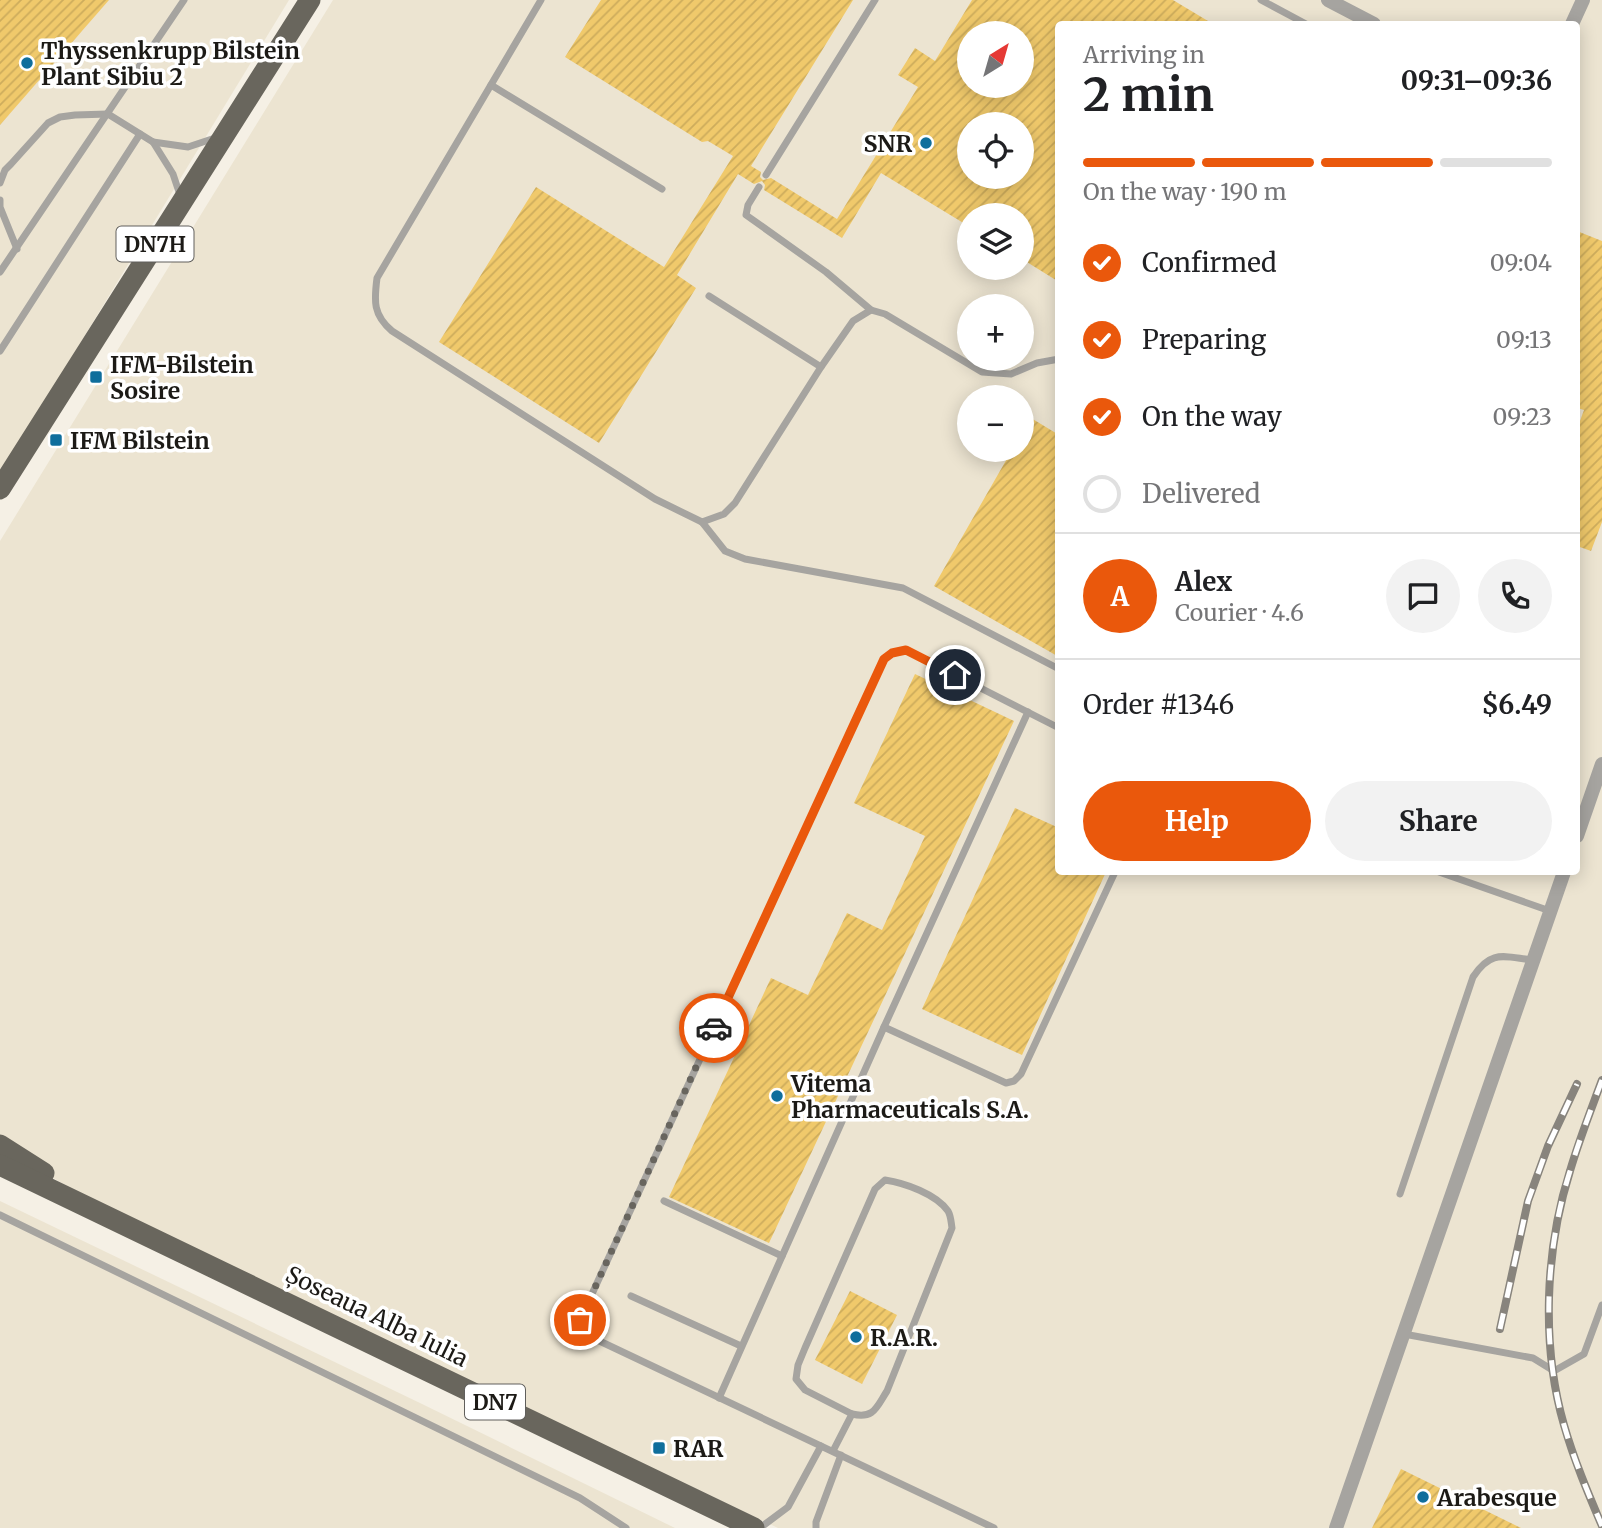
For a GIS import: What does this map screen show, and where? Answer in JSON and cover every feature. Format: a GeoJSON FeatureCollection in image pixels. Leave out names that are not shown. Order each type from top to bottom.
{"type":"FeatureCollection","features":[{"type":"Feature","properties":{"kind":"main road","name":"DN7H"},"geometry":{"type":"LineString","coordinates":[[0,489],[310,0]]}},
{"type":"Feature","properties":{"kind":"main road","name":"Șoseaua Alba Iulia"},"geometry":{"type":"LineString","coordinates":[[0,1145],[129,1225]]}},
{"type":"Feature","properties":{"kind":"main road","name":"Șoseaua Alba Iulia"},"geometry":{"type":"LineString","coordinates":[[0,1165],[754,1528]]}},
{"type":"Feature","properties":{"kind":"street"},"geometry":{"type":"LineString","coordinates":[[1328,0],[1368,21]]}},
{"type":"Feature","properties":{"kind":"street"},"geometry":{"type":"LineString","coordinates":[[1573,21],[1583,0]]}},
{"type":"Feature","properties":{"kind":"street"},"geometry":{"type":"LineString","coordinates":[[1580,827],[1602,764]]}},
{"type":"Feature","properties":{"kind":"street"},"geometry":{"type":"LineString","coordinates":[[1336,1528],[1563,875]]}},
{"type":"Feature","properties":{"kind":"lane"},"geometry":{"type":"LineString","coordinates":[[0,272],[184,0]]}},
{"type":"Feature","properties":{"kind":"lane"},"geometry":{"type":"LineString","coordinates":[[541,0],[377,278],[373,304],[381,321],[392,331],[656,499],[702,522],[725,551],[745,559],[903,588],[1055,667]]}},
{"type":"Feature","properties":{"kind":"lane"},"geometry":{"type":"LineString","coordinates":[[766,175],[875,0]]}},
{"type":"Feature","properties":{"kind":"lane"},"geometry":{"type":"LineString","coordinates":[[1261,0],[1300,21]]}},
{"type":"Feature","properties":{"kind":"lane"},"geometry":{"type":"LineString","coordinates":[[491,85],[662,189]]}},
{"type":"Feature","properties":{"kind":"lane"},"geometry":{"type":"LineString","coordinates":[[0,183],[5,170],[48,123],[60,117],[108,114],[153,142],[188,147],[222,136]]}},
{"type":"Feature","properties":{"kind":"lane"},"geometry":{"type":"LineString","coordinates":[[0,351],[140,134]]}},
{"type":"Feature","properties":{"kind":"lane"},"geometry":{"type":"LineString","coordinates":[[153,142],[173,174],[182,201]]}},
{"type":"Feature","properties":{"kind":"lane"},"geometry":{"type":"LineString","coordinates":[[759,187],[748,205],[746,215],[826,272],[871,310],[885,314],[982,372],[1011,374],[1037,363],[1055,360]]}},
{"type":"Feature","properties":{"kind":"lane"},"geometry":{"type":"LineString","coordinates":[[0,200],[0,207],[17,249]]}},
{"type":"Feature","properties":{"kind":"lane"},"geometry":{"type":"LineString","coordinates":[[709,296],[821,367]]}},
{"type":"Feature","properties":{"kind":"lane"},"geometry":{"type":"LineString","coordinates":[[702,522],[724,514],[735,503],[853,321],[871,310]]}},
{"type":"Feature","properties":{"kind":"lane"},"geometry":{"type":"LineString","coordinates":[[994,1528],[592,1337],[583,1329],[580,1320],[884,659],[892,653],[906,650],[1055,726]]}},
{"type":"Feature","properties":{"kind":"lane"},"geometry":{"type":"LineString","coordinates":[[719,1398],[1028,712]]}},
{"type":"Feature","properties":{"kind":"lane"},"geometry":{"type":"LineString","coordinates":[[884,1027],[1006,1083],[1014,1081],[1021,1074],[1114,875]]}},
{"type":"Feature","properties":{"kind":"lane"},"geometry":{"type":"LineString","coordinates":[[1448,875],[1550,911]]}},
{"type":"Feature","properties":{"kind":"lane"},"geometry":{"type":"LineString","coordinates":[[1400,1194],[1473,977],[1482,963],[1496,956],[1533,960]]}},
{"type":"Feature","properties":{"kind":"lane"},"geometry":{"type":"LineString","coordinates":[[885,1180],[898,1182],[940,1203],[950,1213],[952,1228],[887,1391],[867,1416],[852,1414],[805,1390],[796,1379],[798,1364],[875,1189],[885,1180]]}},
{"type":"Feature","properties":{"kind":"lane"},"geometry":{"type":"LineString","coordinates":[[664,1201],[782,1256]]}},
{"type":"Feature","properties":{"kind":"lane"},"geometry":{"type":"LineString","coordinates":[[0,1215],[580,1498],[626,1528]]}},
{"type":"Feature","properties":{"kind":"lane"},"geometry":{"type":"LineString","coordinates":[[631,1296],[741,1346]]}},
{"type":"Feature","properties":{"kind":"lane"},"geometry":{"type":"LineString","coordinates":[[1403,1334],[1533,1358],[1554,1371],[1584,1354],[1602,1306]]}},
{"type":"Feature","properties":{"kind":"lane"},"geometry":{"type":"LineString","coordinates":[[816,1528],[837,1453],[852,1414]]}},
{"type":"Feature","properties":{"kind":"lane"},"geometry":{"type":"LineString","coordinates":[[760,1528],[788,1507],[821,1446]]}},
{"type":"Feature","properties":{"kind":"shaded area"},"geometry":{"type":"Polygon","coordinates":[[[0,0],[289,0],[0,475],[0,0]]]}},
{"type":"Feature","properties":{"kind":"shaded area"},"geometry":{"type":"Polygon","coordinates":[[[333,0],[1602,0],[1602,1528],[778,1528],[105,1208],[0,1145],[0,541],[333,0]]]}},
{"type":"Feature","properties":{"kind":"shaded area"},"geometry":{"type":"Polygon","coordinates":[[[0,1201],[420,1403],[675,1528],[0,1528],[0,1201]]]}},
{"type":"Feature","properties":{"kind":"building","name":"Thyssenkrupp Bilstein Plant Sibiu 2"},"geometry":{"type":"Polygon","coordinates":[[[0,0],[109,0],[0,125],[0,0]]]}},
{"type":"Feature","properties":{"kind":"building"},"geometry":{"type":"Polygon","coordinates":[[[601,0],[853,0],[751,166],[761,172],[760,177],[763,180],[771,178],[837,219],[918,87],[898,75],[915,48],[935,61],[957,25],[957,98],[1034,98],[1034,21],[959,21],[972,0],[1173,0],[1208,21],[1055,21],[1055,280],[1034,266],[1034,203],[957,203],[957,219],[881,173],[842,238],[764,190],[762,181],[754,184],[738,174],[677,275],[696,288],[599,443],[439,342],[536,187],[664,267],[733,156],[708,141],[702,142],[565,57],[601,0]]]}},
{"type":"Feature","properties":{"kind":"building"},"geometry":{"type":"Polygon","coordinates":[[[1580,232],[1602,241],[1602,522],[1591,551],[1580,547],[1580,421],[1584,410],[1580,409],[1580,232]]]}},
{"type":"Feature","properties":{"kind":"building"},"geometry":{"type":"Polygon","coordinates":[[[1034,420],[1055,433],[1055,655],[934,586],[1005,462],[1034,462],[1034,420]]]}},
{"type":"Feature","properties":{"kind":"building","name":"Vitema Pharmaceuticals S.A."},"geometry":{"type":"Polygon","coordinates":[[[915,674],[1014,721],[769,1243],[669,1197],[771,978],[808,995],[847,913],[882,930],[925,836],[854,803],[915,674]]]}},
{"type":"Feature","properties":{"kind":"building"},"geometry":{"type":"Polygon","coordinates":[[[1015,808],[1055,826],[1055,875],[1105,875],[1022,1055],[922,1009],[1015,808]]]}},
{"type":"Feature","properties":{"kind":"building","name":"R.A.R."},"geometry":{"type":"Polygon","coordinates":[[[850,1291],[897,1315],[862,1384],[815,1360],[850,1291]]]}},
{"type":"Feature","properties":{"kind":"building","name":"Arabesque"},"geometry":{"type":"Polygon","coordinates":[[[1401,1469],[1521,1528],[1372,1528],[1401,1469]]]}},
{"type":"Feature","properties":{"kind":"railway"},"geometry":{"type":"LineString","coordinates":[[1602,1080],[1577,1148],[1562,1201],[1555,1233],[1549,1298],[1552,1363],[1564,1425],[1602,1526]]}},
{"type":"Feature","properties":{"kind":"railway"},"geometry":{"type":"LineString","coordinates":[[1500,1329],[1528,1201],[1548,1146],[1577,1084]]}},
{"type":"Feature","properties":{"kind":"way so far"},"geometry":{"type":"LineString","coordinates":[[580,1320],[714,1028]]}},
{"type":"Feature","properties":{"kind":"place","name":"Thyssenkrupp Bilstein Plant Sibiu 2"},"geometry":{"type":"Point","coordinates":[27,63]}},
{"type":"Feature","properties":{"kind":"place","name":"SNR"},"geometry":{"type":"Point","coordinates":[926,143]}},
{"type":"Feature","properties":{"kind":"place","name":"IFM-Bilstein Sosire"},"geometry":{"type":"Point","coordinates":[96,377]}},
{"type":"Feature","properties":{"kind":"place","name":"IFM Bilstein"},"geometry":{"type":"Point","coordinates":[56,440]}},
{"type":"Feature","properties":{"kind":"place","name":"Vitema Pharmaceuticals S.A."},"geometry":{"type":"Point","coordinates":[777,1096]}},
{"type":"Feature","properties":{"kind":"place","name":"R.A.R."},"geometry":{"type":"Point","coordinates":[856,1337]}},
{"type":"Feature","properties":{"kind":"place","name":"RAR"},"geometry":{"type":"Point","coordinates":[659,1448]}},
{"type":"Feature","properties":{"kind":"place","name":"Arabesque"},"geometry":{"type":"Point","coordinates":[1423,1497]}},
{"type":"Feature","properties":{"kind":"route"},"geometry":{"type":"LineString","coordinates":[[714,1028],[884,659],[892,653],[906,650],[955,675]]}}]}
